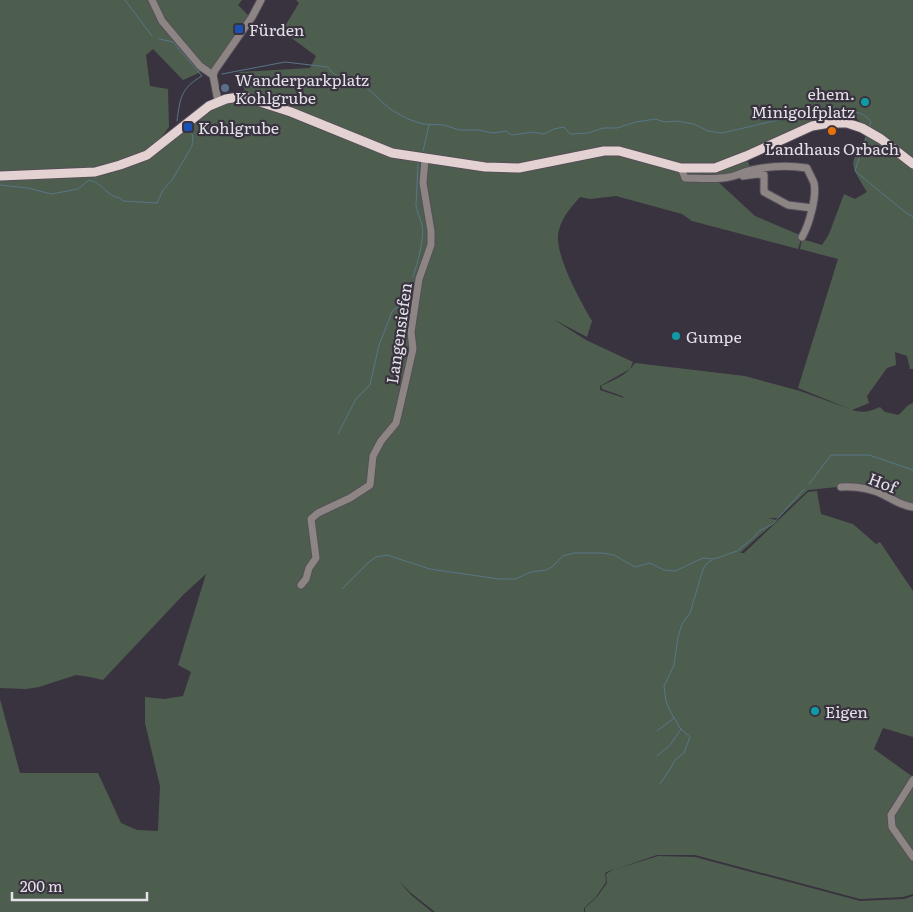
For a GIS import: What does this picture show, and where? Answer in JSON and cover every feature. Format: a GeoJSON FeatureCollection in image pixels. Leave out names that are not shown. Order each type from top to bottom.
{"type":"FeatureCollection","features":[{"type":"Feature","properties":{"kind":"main road"},"geometry":{"type":"LineString","coordinates":[[0,176],[95,172],[120,165],[147,155],[199,112],[218,101],[234,97],[248,98],[291,112],[392,153],[485,167],[519,168],[604,151],[619,151],[681,168],[714,168],[746,156],[805,129],[821,124],[839,123],[862,128],[872,133],[913,164]]}},
{"type":"Feature","properties":{"kind":"street"},"geometry":{"type":"LineString","coordinates":[[152,0],[162,22],[200,66],[213,75]]}},
{"type":"Feature","properties":{"kind":"street"},"geometry":{"type":"LineString","coordinates":[[218,101],[213,75],[252,16],[260,0]]}},
{"type":"Feature","properties":{"kind":"street","name":"Langensiefen"},"geometry":{"type":"LineString","coordinates":[[301,586],[316,558],[311,519],[318,513],[346,500],[370,485],[373,456],[381,441],[396,423],[413,349],[411,332],[419,279],[431,245],[431,231],[423,183],[425,159]]}},
{"type":"Feature","properties":{"kind":"street"},"geometry":{"type":"LineString","coordinates":[[729,177],[751,170],[782,166],[807,168],[814,184],[812,208],[807,228],[802,237]]}},
{"type":"Feature","properties":{"kind":"street"},"geometry":{"type":"LineString","coordinates":[[681,168],[685,178],[764,175],[764,192],[788,205],[812,208]]}},
{"type":"Feature","properties":{"kind":"street","name":"Hof"},"geometry":{"type":"LineString","coordinates":[[841,487],[862,487],[882,494],[906,506],[913,507]]}},
{"type":"Feature","properties":{"kind":"street"},"geometry":{"type":"LineString","coordinates":[[913,780],[892,815],[892,827],[913,858]]}},
{"type":"Feature","properties":{"kind":"green space"},"geometry":{"type":"Polygon","coordinates":[[[0,0],[151,0],[163,25],[203,71],[183,80],[153,49],[146,55],[150,86],[168,89],[169,127],[148,155],[156,151],[187,124],[208,109],[230,101],[243,101],[257,104],[334,135],[391,155],[424,160],[422,183],[430,244],[420,273],[422,274],[432,245],[432,231],[424,183],[426,161],[460,167],[519,171],[593,157],[618,155],[681,169],[686,179],[715,179],[755,216],[802,236],[798,249],[692,221],[682,214],[616,196],[590,199],[580,197],[562,221],[558,239],[563,263],[592,321],[587,337],[553,319],[586,340],[633,362],[630,369],[635,363],[745,376],[800,391],[850,409],[798,388],[838,259],[800,249],[802,239],[822,245],[829,234],[844,194],[855,199],[867,192],[856,174],[853,162],[869,133],[913,166],[913,369],[910,369],[907,356],[895,352],[896,365],[887,368],[867,396],[869,403],[852,410],[866,412],[880,407],[885,412],[898,415],[913,403],[913,506],[905,505],[882,493],[862,486],[808,490],[778,518],[768,518],[777,520],[740,553],[744,553],[808,492],[817,491],[821,514],[853,524],[876,544],[880,542],[913,591],[913,737],[883,728],[874,749],[913,777],[891,815],[891,828],[913,859],[913,894],[903,897],[860,899],[695,855],[657,855],[616,869],[658,856],[695,857],[860,901],[904,899],[913,896],[913,912],[585,912],[585,908],[597,897],[607,883],[606,874],[614,869],[605,873],[606,882],[596,897],[584,908],[584,912],[435,912],[398,880],[411,895],[432,912],[0,912],[0,699],[20,773],[98,773],[121,823],[137,830],[158,831],[160,786],[145,723],[145,697],[164,699],[183,696],[191,672],[178,665],[206,574],[184,594],[103,680],[76,675],[39,687],[26,689],[0,688],[0,176],[93,172],[0,175],[0,0]],[[630,369],[600,386],[600,390],[624,398],[602,389],[601,386],[620,377],[630,369]]]}},
{"type":"Feature","properties":{"kind":"green space"},"geometry":{"type":"Polygon","coordinates":[[[153,0],[242,0],[238,5],[249,16],[214,68],[210,69],[206,68],[162,19],[153,0]]]}},
{"type":"Feature","properties":{"kind":"green space"},"geometry":{"type":"Polygon","coordinates":[[[296,0],[913,0],[913,161],[864,126],[849,110],[824,109],[824,118],[714,167],[697,168],[619,150],[519,166],[484,166],[392,152],[246,95],[239,72],[310,68],[316,56],[282,31],[299,3],[296,0]]]}},
{"type":"Feature","properties":{"kind":"green space"},"geometry":{"type":"Polygon","coordinates":[[[746,157],[751,169],[729,176],[686,177],[683,172],[746,157]]]}},
{"type":"Feature","properties":{"kind":"green space"},"geometry":{"type":"Polygon","coordinates":[[[913,783],[913,856],[893,827],[895,813],[913,783]]]}},
{"type":"Feature","properties":{"kind":"waterway"},"geometry":{"type":"LineString","coordinates":[[125,0],[152,36]]}},
{"type":"Feature","properties":{"kind":"waterway"},"geometry":{"type":"LineString","coordinates":[[159,39],[173,42],[202,76],[195,80],[183,94],[177,121]]}},
{"type":"Feature","properties":{"kind":"waterway"},"geometry":{"type":"LineString","coordinates":[[222,74],[285,62],[328,67],[345,81],[353,81],[365,86],[390,109],[408,119],[423,124],[444,125],[459,130],[478,130],[493,133],[506,131],[512,135],[533,132],[544,134],[564,127],[570,134],[588,133],[603,128],[617,128],[655,119],[665,122],[676,121],[694,124],[708,131],[722,133],[826,109]]}},
{"type":"Feature","properties":{"kind":"waterway"},"geometry":{"type":"LineString","coordinates":[[833,108],[854,111],[864,115],[871,122],[869,128]]}},
{"type":"Feature","properties":{"kind":"waterway"},"geometry":{"type":"LineString","coordinates":[[423,151],[429,125]]}},
{"type":"Feature","properties":{"kind":"waterway"},"geometry":{"type":"LineString","coordinates":[[0,185],[28,188],[51,194],[78,189],[89,180],[94,181],[111,195],[123,201],[157,203],[163,190],[172,180],[192,146],[193,136],[191,132]]}},
{"type":"Feature","properties":{"kind":"waterway"},"geometry":{"type":"LineString","coordinates":[[867,134],[855,171],[913,217]]}},
{"type":"Feature","properties":{"kind":"waterway"},"geometry":{"type":"LineString","coordinates":[[413,277],[422,244],[423,230],[416,205],[418,164]]}},
{"type":"Feature","properties":{"kind":"waterway"},"geometry":{"type":"LineString","coordinates":[[338,434],[356,399],[370,385],[379,345],[392,312],[395,308],[402,306],[414,287]]}},
{"type":"Feature","properties":{"kind":"waterway"},"geometry":{"type":"LineString","coordinates":[[809,484],[831,455],[869,455],[913,470]]}},
{"type":"Feature","properties":{"kind":"waterway"},"geometry":{"type":"LineString","coordinates":[[342,589],[369,562],[376,557],[387,555],[430,569],[499,579],[515,579],[531,572],[546,570],[563,556],[574,553],[614,555],[635,567],[650,563],[664,570],[675,571],[703,558],[714,559],[737,551],[759,531],[773,524],[804,489]]}},
{"type":"Feature","properties":{"kind":"waterway"},"geometry":{"type":"LineString","coordinates":[[660,784],[675,760],[684,753],[690,737],[680,728],[670,711],[666,701],[664,686],[674,665],[682,624],[690,613],[703,569],[712,560]]}},
{"type":"Feature","properties":{"kind":"waterway"},"geometry":{"type":"LineString","coordinates":[[657,731],[674,718]]}},
{"type":"Feature","properties":{"kind":"waterway"},"geometry":{"type":"LineString","coordinates":[[657,756],[670,745],[681,729]]}},
{"type":"Feature","properties":{"kind":"place","name":"Fürden"},"geometry":{"type":"Point","coordinates":[239,29]}},
{"type":"Feature","properties":{"kind":"place","name":"Wanderparkplatz Kohlgrube"},"geometry":{"type":"Point","coordinates":[225,88]}},
{"type":"Feature","properties":{"kind":"place","name":"ehem. Minigolfplatz"},"geometry":{"type":"Point","coordinates":[865,102]}},
{"type":"Feature","properties":{"kind":"place","name":"Kohlgrube"},"geometry":{"type":"Point","coordinates":[188,127]}},
{"type":"Feature","properties":{"kind":"place","name":"Landhaus Orbach"},"geometry":{"type":"Point","coordinates":[832,131]}},
{"type":"Feature","properties":{"kind":"place","name":"Gumpe"},"geometry":{"type":"Point","coordinates":[676,336]}},
{"type":"Feature","properties":{"kind":"place","name":"Eigen"},"geometry":{"type":"Point","coordinates":[815,711]}}]}
